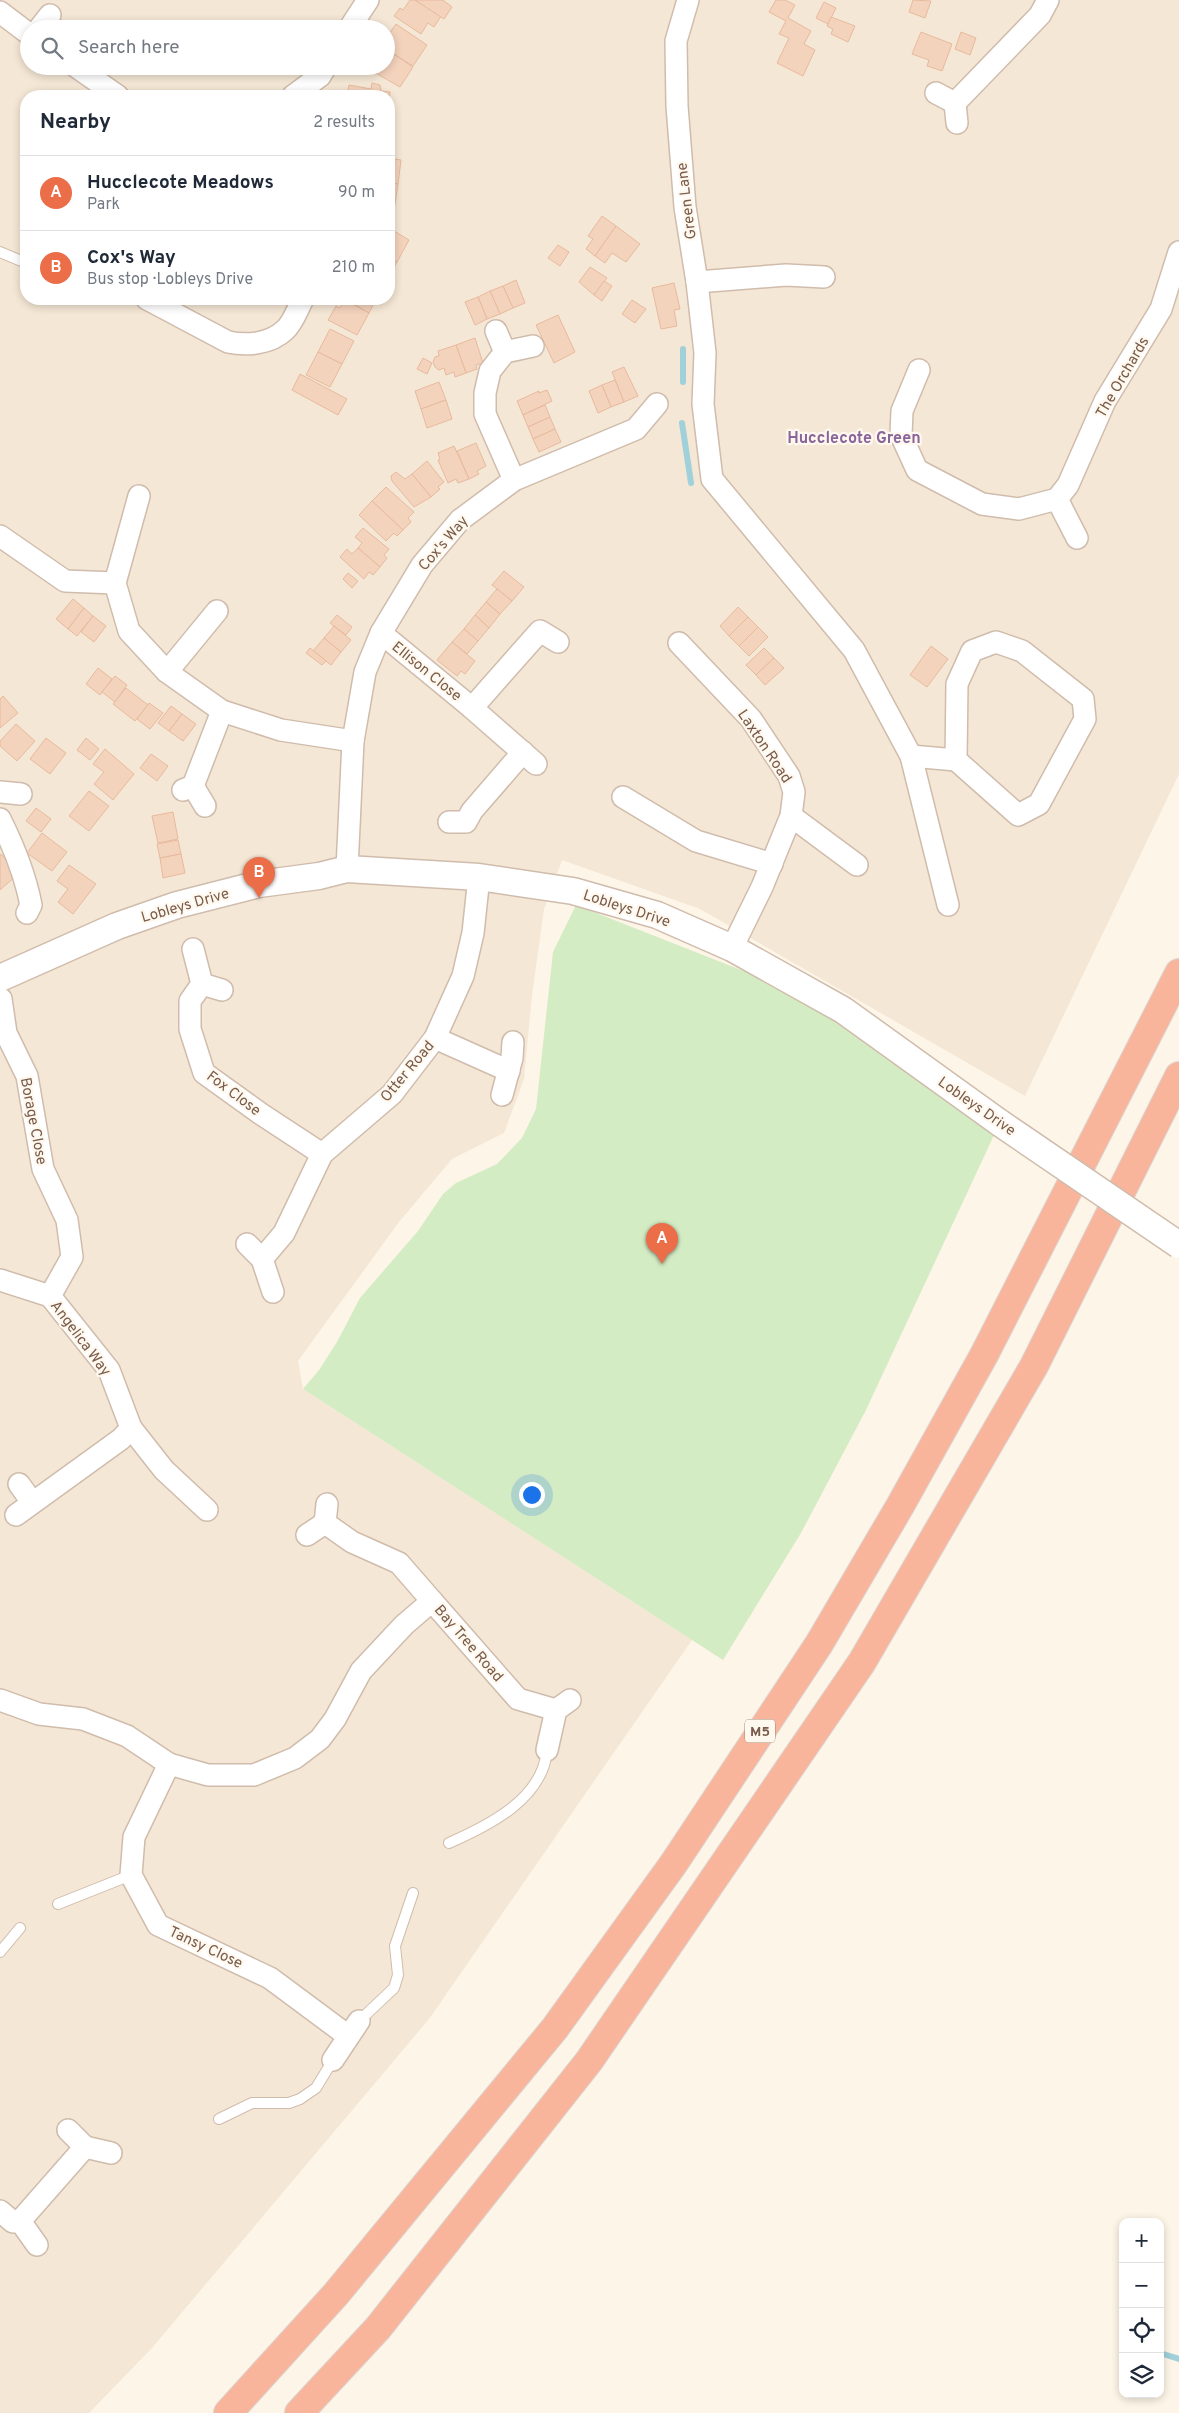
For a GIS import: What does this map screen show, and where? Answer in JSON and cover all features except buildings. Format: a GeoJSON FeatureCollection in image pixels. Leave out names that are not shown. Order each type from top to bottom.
{"type":"FeatureCollection","features":[{"type":"Feature","properties":{"kind":"highway","name":"M5"},"geometry":{"type":"LineString","coordinates":[[228,2413],[336,2294],[555,2028],[674,1863],[819,1644],[900,1506],[984,1355],[1179,972]]}},
{"type":"Feature","properties":{"kind":"highway"},"geometry":{"type":"LineString","coordinates":[[299,2413],[378,2328],[589,2061],[862,1662],[1034,1366],[1179,1076]]}},
{"type":"Feature","properties":{"kind":"street"},"geometry":{"type":"LineString","coordinates":[[356,20],[368,0]]}},
{"type":"Feature","properties":{"kind":"street","name":"Green Lane"},"geometry":{"type":"LineString","coordinates":[[688,0],[676,41],[677,106],[684,207],[697,282],[705,353],[703,404],[712,479],[854,650],[911,756],[948,905]]}},
{"type":"Feature","properties":{"kind":"street"},"geometry":{"type":"LineString","coordinates":[[936,93],[956,113],[1040,15],[1048,0]]}},
{"type":"Feature","properties":{"kind":"street"},"geometry":{"type":"LineString","coordinates":[[0,12],[20,27]]}},
{"type":"Feature","properties":{"kind":"street"},"geometry":{"type":"LineString","coordinates":[[88,75],[109,90]]}},
{"type":"Feature","properties":{"kind":"street"},"geometry":{"type":"LineString","coordinates":[[300,90],[321,75]]}},
{"type":"Feature","properties":{"kind":"street","name":"The Orchards"},"geometry":{"type":"LineString","coordinates":[[1057,499],[1068,485],[1105,401],[1161,309],[1179,252]]}},
{"type":"Feature","properties":{"kind":"street"},"geometry":{"type":"LineString","coordinates":[[697,282],[786,275],[824,277]]}},
{"type":"Feature","properties":{"kind":"street"},"geometry":{"type":"LineString","coordinates":[[158,305],[228,342],[243,345],[272,338],[286,330],[300,305]]}},
{"type":"Feature","properties":{"kind":"street"},"geometry":{"type":"LineString","coordinates":[[496,331],[505,352]]}},
{"type":"Feature","properties":{"kind":"street"},"geometry":{"type":"LineString","coordinates":[[514,480],[485,414],[484,393],[490,371],[505,352],[533,346]]}},
{"type":"Feature","properties":{"kind":"street"},"geometry":{"type":"LineString","coordinates":[[919,370],[902,411],[901,435],[917,470],[982,504],[1019,509],[1057,499],[1077,538]]}},
{"type":"Feature","properties":{"kind":"street","name":"Cox's Way"},"geometry":{"type":"LineString","coordinates":[[347,869],[353,741],[365,672],[381,633],[422,565],[460,520],[514,480],[639,433],[657,404]]}},
{"type":"Feature","properties":{"kind":"street"},"geometry":{"type":"LineString","coordinates":[[139,496],[115,583],[129,631],[167,672],[222,711],[281,730],[353,741]]}},
{"type":"Feature","properties":{"kind":"street"},"geometry":{"type":"LineString","coordinates":[[0,536],[65,581],[115,583]]}},
{"type":"Feature","properties":{"kind":"street"},"geometry":{"type":"LineString","coordinates":[[167,672],[217,610]]}},
{"type":"Feature","properties":{"kind":"street","name":"Ellison Close"},"geometry":{"type":"LineString","coordinates":[[472,708],[543,631]]}},
{"type":"Feature","properties":{"kind":"street","name":"Ellison Close"},"geometry":{"type":"LineString","coordinates":[[381,633],[530,758],[472,811],[466,822],[449,822]]}},
{"type":"Feature","properties":{"kind":"street"},"geometry":{"type":"LineString","coordinates":[[911,756],[956,760],[1018,815],[1039,804],[1085,719],[1083,699],[1022,651],[996,642],[972,651],[957,684],[956,760]]}},
{"type":"Feature","properties":{"kind":"street","name":"Laxton Road"},"geometry":{"type":"LineString","coordinates":[[679,643],[751,719],[789,776],[794,792],[791,816],[772,864],[732,948]]}},
{"type":"Feature","properties":{"kind":"street"},"geometry":{"type":"LineString","coordinates":[[205,806],[188,788],[222,711]]}},
{"type":"Feature","properties":{"kind":"street"},"geometry":{"type":"LineString","coordinates":[[623,796],[696,841],[772,864]]}},
{"type":"Feature","properties":{"kind":"street"},"geometry":{"type":"LineString","coordinates":[[791,816],[857,865]]}},
{"type":"Feature","properties":{"kind":"street"},"geometry":{"type":"LineString","coordinates":[[0,819],[18,856],[27,884],[31,904],[27,913]]}},
{"type":"Feature","properties":{"kind":"street","name":"Lobleys Drive"},"geometry":{"type":"LineString","coordinates":[[0,988],[117,926],[177,904],[259,884],[319,876],[347,869],[479,877],[573,890],[657,915],[732,948],[843,1010],[1000,1123],[1179,1245]]}},
{"type":"Feature","properties":{"kind":"street","name":"Otter Road"},"geometry":{"type":"LineString","coordinates":[[262,1260],[284,1233],[322,1154],[392,1094],[435,1038],[464,976],[479,877]]}},
{"type":"Feature","properties":{"kind":"street"},"geometry":{"type":"LineString","coordinates":[[193,949],[202,984],[222,990]]}},
{"type":"Feature","properties":{"kind":"street","name":"Fox Close"},"geometry":{"type":"LineString","coordinates":[[202,984],[190,1001],[190,1029],[204,1073],[261,1114],[322,1154]]}},
{"type":"Feature","properties":{"kind":"street","name":"Borage Close"},"geometry":{"type":"LineString","coordinates":[[0,988],[3,1034],[27,1076],[42,1169],[67,1220],[72,1257],[50,1296]]}},
{"type":"Feature","properties":{"kind":"street"},"geometry":{"type":"LineString","coordinates":[[435,1038],[509,1071]]}},
{"type":"Feature","properties":{"kind":"street"},"geometry":{"type":"LineString","coordinates":[[502,1095],[509,1071],[513,1042]]}},
{"type":"Feature","properties":{"kind":"street"},"geometry":{"type":"LineString","coordinates":[[247,1244],[262,1260],[272,1292]]}},
{"type":"Feature","properties":{"kind":"street","name":"Angelica Way"},"geometry":{"type":"LineString","coordinates":[[0,1280],[50,1296],[109,1370],[130,1428],[164,1470],[207,1510]]}},
{"type":"Feature","properties":{"kind":"street"},"geometry":{"type":"LineString","coordinates":[[19,1484],[24,1508],[121,1439],[130,1428]]}},
{"type":"Feature","properties":{"kind":"street"},"geometry":{"type":"LineString","coordinates":[[307,1535],[326,1514],[352,1542],[399,1563],[432,1601]]}},
{"type":"Feature","properties":{"kind":"street","name":"Bay Tree Road"},"geometry":{"type":"LineString","coordinates":[[0,1700],[39,1714],[83,1719],[127,1736],[169,1764],[208,1774],[254,1774],[295,1758],[320,1739],[334,1719],[361,1671],[404,1625],[432,1601],[518,1698],[563,1705],[547,1750]]}},
{"type":"Feature","properties":{"kind":"street"},"geometry":{"type":"LineString","coordinates":[[131,1875],[134,1837],[169,1764]]}},
{"type":"Feature","properties":{"kind":"street","name":"Tansy Close"},"geometry":{"type":"LineString","coordinates":[[131,1875],[158,1925],[270,1978],[354,2029]]}},
{"type":"Feature","properties":{"kind":"street"},"geometry":{"type":"LineString","coordinates":[[333,2060],[354,2029]]}},
{"type":"Feature","properties":{"kind":"street"},"geometry":{"type":"LineString","coordinates":[[68,2130],[85,2147],[111,2153]]}},
{"type":"Feature","properties":{"kind":"street"},"geometry":{"type":"LineString","coordinates":[[0,2211],[13,2222],[20,2221],[85,2147]]}},
{"type":"Feature","properties":{"kind":"street"},"geometry":{"type":"LineString","coordinates":[[20,2221],[37,2245]]}},
{"type":"Feature","properties":{"kind":"lane"},"geometry":{"type":"LineString","coordinates":[[0,252],[20,260]]}},
{"type":"Feature","properties":{"kind":"lane"},"geometry":{"type":"LineString","coordinates":[[449,1843],[495,1820],[520,1799],[540,1777],[546,1763],[547,1750]]}},
{"type":"Feature","properties":{"kind":"lane"},"geometry":{"type":"LineString","coordinates":[[58,1904],[131,1875]]}},
{"type":"Feature","properties":{"kind":"lane"},"geometry":{"type":"LineString","coordinates":[[354,2029],[394,1988],[398,1975],[395,1946],[413,1893]]}},
{"type":"Feature","properties":{"kind":"lane"},"geometry":{"type":"LineString","coordinates":[[0,1952],[20,1928]]}},
{"type":"Feature","properties":{"kind":"lane"},"geometry":{"type":"LineString","coordinates":[[219,2119],[252,2103],[289,2103],[300,2100],[316,2088],[333,2060]]}},
{"type":"Feature","properties":{"kind":"shaded area"},"geometry":{"type":"Polygon","coordinates":[[[0,0],[1179,0],[1179,774],[1025,1096],[700,909],[562,860],[544,909],[532,995],[524,1079],[504,1133],[452,1159],[399,1222],[298,1361],[303,1389],[692,1640],[429,2019],[152,2348],[89,2413],[0,2413],[0,0]]]}},
{"type":"Feature","properties":{"kind":"green space"},"geometry":{"type":"Polygon","coordinates":[[[576,905],[843,1010],[995,1133],[866,1410],[801,1533],[723,1660],[303,1389],[319,1370],[337,1342],[360,1298],[418,1231],[443,1194],[456,1183],[497,1164],[522,1138],[536,1109],[553,952],[576,905]]]}},
{"type":"Feature","properties":{"kind":"waterway"},"geometry":{"type":"LineString","coordinates":[[683,349],[683,382]]}},
{"type":"Feature","properties":{"kind":"waterway"},"geometry":{"type":"LineString","coordinates":[[682,423],[691,483]]}},
{"type":"Feature","properties":{"kind":"waterway"},"geometry":{"type":"LineString","coordinates":[[1164,2354],[1179,2359]]}},
{"type":"Feature","properties":{"kind":"place","name":"Cox's Way"},"geometry":{"type":"Point","coordinates":[259,898]}},
{"type":"Feature","properties":{"kind":"place","name":"Hucclecote Meadows"},"geometry":{"type":"Point","coordinates":[662,1264]}},
{"type":"Feature","properties":{"kind":"district","name":"Hucclecote Green"},"geometry":{"type":"Point","coordinates":[854,437]}}]}
